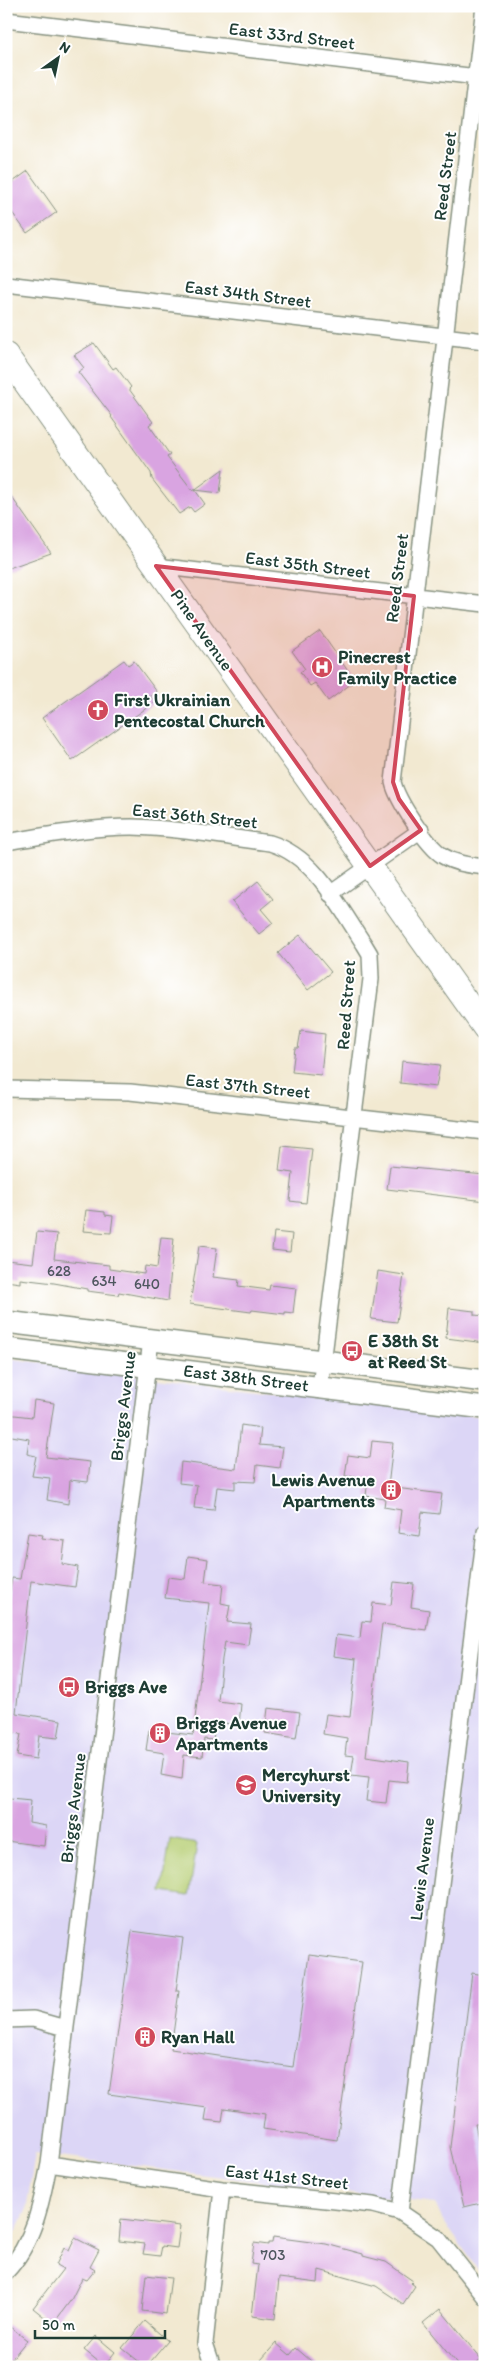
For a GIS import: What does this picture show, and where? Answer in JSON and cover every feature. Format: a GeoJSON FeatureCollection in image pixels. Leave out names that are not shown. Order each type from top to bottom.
{"type":"FeatureCollection","features":[{"type":"Feature","properties":{"kind":"main road","name":"Pine Avenue"},"geometry":{"type":"LineString","coordinates":[[6,355],[485,1028]]}},
{"type":"Feature","properties":{"kind":"main road","name":"East 38th Street"},"geometry":{"type":"LineString","coordinates":[[6,1322],[485,1381]]}},
{"type":"Feature","properties":{"kind":"main road","name":"East 38th Street"},"geometry":{"type":"LineString","coordinates":[[6,1349],[485,1408]]}},
{"type":"Feature","properties":{"kind":"street","name":"Reed Street"},"geometry":{"type":"LineString","coordinates":[[421,830],[399,799],[393,782],[444,336],[480,78],[484,6]]}},
{"type":"Feature","properties":{"kind":"street","name":"East 33rd Street"},"geometry":{"type":"LineString","coordinates":[[6,20],[480,78]]}},
{"type":"Feature","properties":{"kind":"street","name":"East 34th Street"},"geometry":{"type":"LineString","coordinates":[[6,284],[485,341]]}},
{"type":"Feature","properties":{"kind":"street","name":"East 35th Street"},"geometry":{"type":"LineString","coordinates":[[156,566],[485,604]]}},
{"type":"Feature","properties":{"kind":"street","name":"East 36th Street"},"geometry":{"type":"LineString","coordinates":[[6,842],[98,829],[132,827],[164,829],[270,843],[284,847],[305,861],[330,894]]}},
{"type":"Feature","properties":{"kind":"street"},"geometry":{"type":"LineString","coordinates":[[330,894],[421,830],[441,855],[461,864],[485,867]]}},
{"type":"Feature","properties":{"kind":"street","name":"Reed Street"},"geometry":{"type":"LineString","coordinates":[[320,1387],[372,966],[370,954],[330,894]]}},
{"type":"Feature","properties":{"kind":"street","name":"East 37th Street"},"geometry":{"type":"LineString","coordinates":[[6,1089],[130,1092],[485,1132]]}},
{"type":"Feature","properties":{"kind":"street","name":"Briggs Avenue"},"geometry":{"type":"LineString","coordinates":[[6,2272],[23,2248],[39,2212],[49,2164],[146,1367],[151,1340]]}},
{"type":"Feature","properties":{"kind":"street","name":"Lewis Avenue"},"geometry":{"type":"LineString","coordinates":[[400,2212],[485,1532]]}},
{"type":"Feature","properties":{"kind":"street"},"geometry":{"type":"LineString","coordinates":[[6,2020],[33,2019],[65,2028]]}},
{"type":"Feature","properties":{"kind":"street","name":"East 41st Street"},"geometry":{"type":"LineString","coordinates":[[49,2164],[222,2189],[374,2205],[400,2212],[438,2238],[485,2297]]}},
{"type":"Feature","properties":{"kind":"street"},"geometry":{"type":"LineString","coordinates":[[210,2366],[205,2343],[222,2189]]}},
{"type":"Feature","properties":{"kind":"highlighted area"},"geometry":{"type":"Polygon","coordinates":[[[156,566],[414,596],[393,782],[399,799],[421,830],[370,866],[156,566]]]}},
{"type":"Feature","properties":{"kind":"shaded area","name":"Mercyhurst University"},"geometry":{"type":"Polygon","coordinates":[[[6,1358],[195,1383],[485,1417],[485,2279],[442,2219],[435,2203],[35,2154],[26,2211],[6,2254],[6,1358]]]}},
{"type":"Feature","properties":{"kind":"green space"},"geometry":{"type":"Polygon","coordinates":[[[170,1839],[197,1844],[189,1896],[162,1892],[170,1839]]]}},
{"type":"Feature","properties":{"kind":"building"},"geometry":{"type":"Polygon","coordinates":[[[28,171],[57,212],[27,233],[6,204],[6,187],[28,171]]]}},
{"type":"Feature","properties":{"kind":"building"},"geometry":{"type":"Polygon","coordinates":[[[94,343],[113,369],[116,367],[131,387],[129,389],[153,422],[149,425],[170,455],[167,457],[193,491],[223,469],[220,493],[195,490],[205,504],[194,512],[190,507],[179,514],[152,479],[151,473],[112,416],[78,372],[84,368],[74,355],[94,343]]]}},
{"type":"Feature","properties":{"kind":"building"},"geometry":{"type":"Polygon","coordinates":[[[6,489],[51,553],[6,569],[6,489]]]}},
{"type":"Feature","properties":{"kind":"building"},"geometry":{"type":"Polygon","coordinates":[[[320,631],[355,681],[328,701],[315,683],[310,686],[300,672],[305,669],[292,651],[320,631]]]}},
{"type":"Feature","properties":{"kind":"building","name":"First Ukrainian Pentecostal Church"},"geometry":{"type":"Polygon","coordinates":[[[124,660],[128,665],[134,661],[157,692],[150,696],[155,702],[72,761],[42,718],[124,660]]]}},
{"type":"Feature","properties":{"kind":"building"},"geometry":{"type":"Polygon","coordinates":[[[258,881],[273,899],[261,909],[273,923],[259,934],[232,902],[258,881]]]}},
{"type":"Feature","properties":{"kind":"building"},"geometry":{"type":"Polygon","coordinates":[[[300,935],[331,972],[308,990],[278,953],[300,935]]]}},
{"type":"Feature","properties":{"kind":"building"},"geometry":{"type":"Polygon","coordinates":[[[301,1031],[325,1034],[321,1075],[292,1072],[295,1048],[298,1048],[301,1031]]]}},
{"type":"Feature","properties":{"kind":"building"},"geometry":{"type":"Polygon","coordinates":[[[402,1061],[440,1065],[436,1087],[400,1083],[402,1061]]]}},
{"type":"Feature","properties":{"kind":"building"},"geometry":{"type":"Polygon","coordinates":[[[282,1146],[312,1149],[306,1203],[290,1201],[293,1173],[279,1171],[282,1146]]]}},
{"type":"Feature","properties":{"kind":"building"},"geometry":{"type":"Polygon","coordinates":[[[390,1166],[485,1175],[485,1201],[387,1189],[390,1166]]]}},
{"type":"Feature","properties":{"kind":"building"},"geometry":{"type":"Polygon","coordinates":[[[86,1210],[105,1212],[105,1215],[113,1216],[111,1233],[83,1231],[86,1210]]]}},
{"type":"Feature","properties":{"kind":"building"},"geometry":{"type":"Polygon","coordinates":[[[37,1232],[57,1234],[54,1259],[109,1265],[109,1269],[144,1274],[145,1266],[157,1268],[161,1237],[174,1238],[168,1301],[119,1292],[118,1295],[87,1291],[87,1289],[54,1283],[20,1279],[20,1283],[6,1281],[6,1260],[33,1263],[37,1232]]]}},
{"type":"Feature","properties":{"kind":"building"},"geometry":{"type":"Polygon","coordinates":[[[274,1232],[292,1234],[290,1252],[272,1250],[274,1232]]]}},
{"type":"Feature","properties":{"kind":"building"},"geometry":{"type":"Polygon","coordinates":[[[199,1246],[217,1248],[213,1277],[239,1280],[238,1286],[269,1290],[270,1285],[296,1288],[293,1313],[285,1312],[285,1314],[252,1310],[251,1312],[190,1304],[199,1246]]]}},
{"type":"Feature","properties":{"kind":"building"},"geometry":{"type":"Polygon","coordinates":[[[378,1271],[404,1275],[397,1322],[371,1319],[378,1271]]]}},
{"type":"Feature","properties":{"kind":"building"},"geometry":{"type":"Polygon","coordinates":[[[449,1308],[474,1311],[474,1315],[485,1316],[485,1343],[446,1338],[449,1308]]]}},
{"type":"Feature","properties":{"kind":"building"},"geometry":{"type":"Polygon","coordinates":[[[34,1400],[54,1403],[46,1457],[90,1462],[88,1482],[70,1480],[68,1504],[47,1500],[50,1478],[32,1476],[36,1456],[27,1454],[29,1439],[6,1435],[6,1414],[32,1417],[34,1400]]]}},
{"type":"Feature","properties":{"kind":"building"},"geometry":{"type":"Polygon","coordinates":[[[241,1425],[261,1428],[259,1445],[283,1447],[280,1468],[257,1465],[255,1482],[235,1481],[235,1489],[217,1487],[214,1510],[194,1508],[197,1485],[179,1483],[181,1462],[236,1469],[241,1425]]]}},
{"type":"Feature","properties":{"kind":"building","name":"Lewis Avenue Apartments"},"geometry":{"type":"Polygon","coordinates":[[[372,1441],[393,1443],[388,1487],[442,1494],[439,1514],[422,1512],[419,1536],[398,1533],[401,1510],[384,1507],[385,1499],[366,1496],[368,1478],[345,1476],[348,1455],[370,1458],[372,1441]]]}},
{"type":"Feature","properties":{"kind":"building"},"geometry":{"type":"Polygon","coordinates":[[[28,1533],[43,1535],[42,1538],[65,1541],[62,1564],[78,1567],[75,1587],[31,1581],[16,1713],[61,1720],[58,1738],[39,1736],[36,1759],[17,1756],[21,1734],[6,1732],[6,1596],[9,1596],[12,1578],[20,1579],[28,1533]]]}},
{"type":"Feature","properties":{"kind":"building"},"geometry":{"type":"Polygon","coordinates":[[[188,1556],[208,1559],[205,1582],[223,1584],[221,1603],[230,1605],[227,1622],[251,1624],[248,1645],[225,1642],[222,1659],[218,1701],[241,1704],[239,1725],[216,1722],[213,1740],[204,1739],[202,1757],[184,1755],[182,1779],[161,1775],[164,1753],[146,1750],[149,1730],[193,1735],[209,1603],[165,1598],[168,1577],[185,1579],[188,1556]]]}},
{"type":"Feature","properties":{"kind":"building"},"geometry":{"type":"Polygon","coordinates":[[[394,1582],[414,1584],[411,1607],[429,1610],[426,1630],[382,1624],[366,1756],[409,1762],[407,1782],[389,1780],[386,1803],[366,1801],[369,1777],[351,1775],[354,1756],[345,1755],[347,1738],[323,1734],[326,1714],[350,1717],[356,1659],[333,1656],[336,1635],[360,1638],[362,1621],[371,1622],[373,1603],[391,1605],[394,1582]]]}},
{"type":"Feature","properties":{"kind":"building"},"geometry":{"type":"Polygon","coordinates":[[[268,1708],[300,1712],[296,1738],[265,1733],[268,1708]]]}},
{"type":"Feature","properties":{"kind":"building"},"geometry":{"type":"Polygon","coordinates":[[[10,1798],[31,1800],[29,1823],[46,1826],[44,1846],[6,1841],[6,1821],[10,1798]]]}},
{"type":"Feature","properties":{"kind":"building","name":"Ryan Hall"},"geometry":{"type":"Polygon","coordinates":[[[132,1931],[183,1938],[176,1991],[179,1991],[171,2049],[293,2067],[309,1955],[362,1962],[337,2140],[263,2129],[265,2114],[224,2108],[222,2122],[205,2120],[207,2108],[109,2094],[132,1931]]]}},
{"type":"Feature","properties":{"kind":"building"},"geometry":{"type":"Polygon","coordinates":[[[472,1973],[485,1975],[485,2092],[481,2124],[475,2124],[485,2173],[485,2202],[464,2207],[450,2147],[472,1973]]]}},
{"type":"Feature","properties":{"kind":"building"},"geometry":{"type":"Polygon","coordinates":[[[121,2219],[180,2226],[177,2248],[162,2246],[160,2256],[143,2254],[145,2244],[119,2241],[121,2219]]]}},
{"type":"Feature","properties":{"kind":"building"},"geometry":{"type":"Polygon","coordinates":[[[273,2237],[326,2244],[363,2254],[363,2256],[386,2262],[413,2281],[411,2283],[415,2286],[403,2304],[376,2286],[319,2270],[318,2283],[279,2278],[275,2319],[252,2316],[258,2265],[251,2264],[254,2243],[268,2245],[268,2243],[272,2243],[273,2237]]]}},
{"type":"Feature","properties":{"kind":"building"},"geometry":{"type":"Polygon","coordinates":[[[75,2238],[99,2250],[90,2267],[95,2270],[87,2280],[82,2278],[71,2300],[53,2324],[33,2308],[63,2269],[56,2265],[64,2248],[69,2251],[75,2238]]]}},
{"type":"Feature","properties":{"kind":"building"},"geometry":{"type":"Polygon","coordinates":[[[146,2275],[171,2278],[166,2314],[142,2311],[146,2275]]]}},
{"type":"Feature","properties":{"kind":"building"},"geometry":{"type":"Polygon","coordinates":[[[440,2309],[481,2359],[471,2367],[459,2367],[423,2323],[440,2309]]]}},
{"type":"Feature","properties":{"kind":"building"},"geometry":{"type":"Polygon","coordinates":[[[145,2321],[168,2341],[146,2367],[122,2348],[145,2321]]]}},
{"type":"Feature","properties":{"kind":"building"},"geometry":{"type":"Polygon","coordinates":[[[6,2324],[27,2340],[6,2366],[6,2324]]]}},
{"type":"Feature","properties":{"kind":"building"},"geometry":{"type":"Polygon","coordinates":[[[96,2336],[115,2352],[104,2366],[84,2350],[96,2336]]]}},
{"type":"Feature","properties":{"kind":"building"},"geometry":{"type":"Polygon","coordinates":[[[276,2343],[290,2355],[296,2348],[318,2367],[269,2367],[261,2360],[276,2343]]]}},
{"type":"Feature","properties":{"kind":"place","name":"Pinecrest Family Practice"},"geometry":{"type":"Point","coordinates":[322,667]}},
{"type":"Feature","properties":{"kind":"place","name":"First Ukrainian Pentecostal Church"},"geometry":{"type":"Point","coordinates":[98,710]}},
{"type":"Feature","properties":{"kind":"place","name":"E 38th St at Reed St"},"geometry":{"type":"Point","coordinates":[352,1351]}},
{"type":"Feature","properties":{"kind":"place","name":"Lewis Avenue Apartments"},"geometry":{"type":"Point","coordinates":[391,1490]}},
{"type":"Feature","properties":{"kind":"place","name":"Briggs Ave"},"geometry":{"type":"Point","coordinates":[69,1687]}},
{"type":"Feature","properties":{"kind":"place","name":"Briggs Avenue Apartments"},"geometry":{"type":"Point","coordinates":[160,1733]}},
{"type":"Feature","properties":{"kind":"place","name":"Mercyhurst University"},"geometry":{"type":"Point","coordinates":[246,1785]}},
{"type":"Feature","properties":{"kind":"place","name":"Ryan Hall"},"geometry":{"type":"Point","coordinates":[145,2037]}}]}
